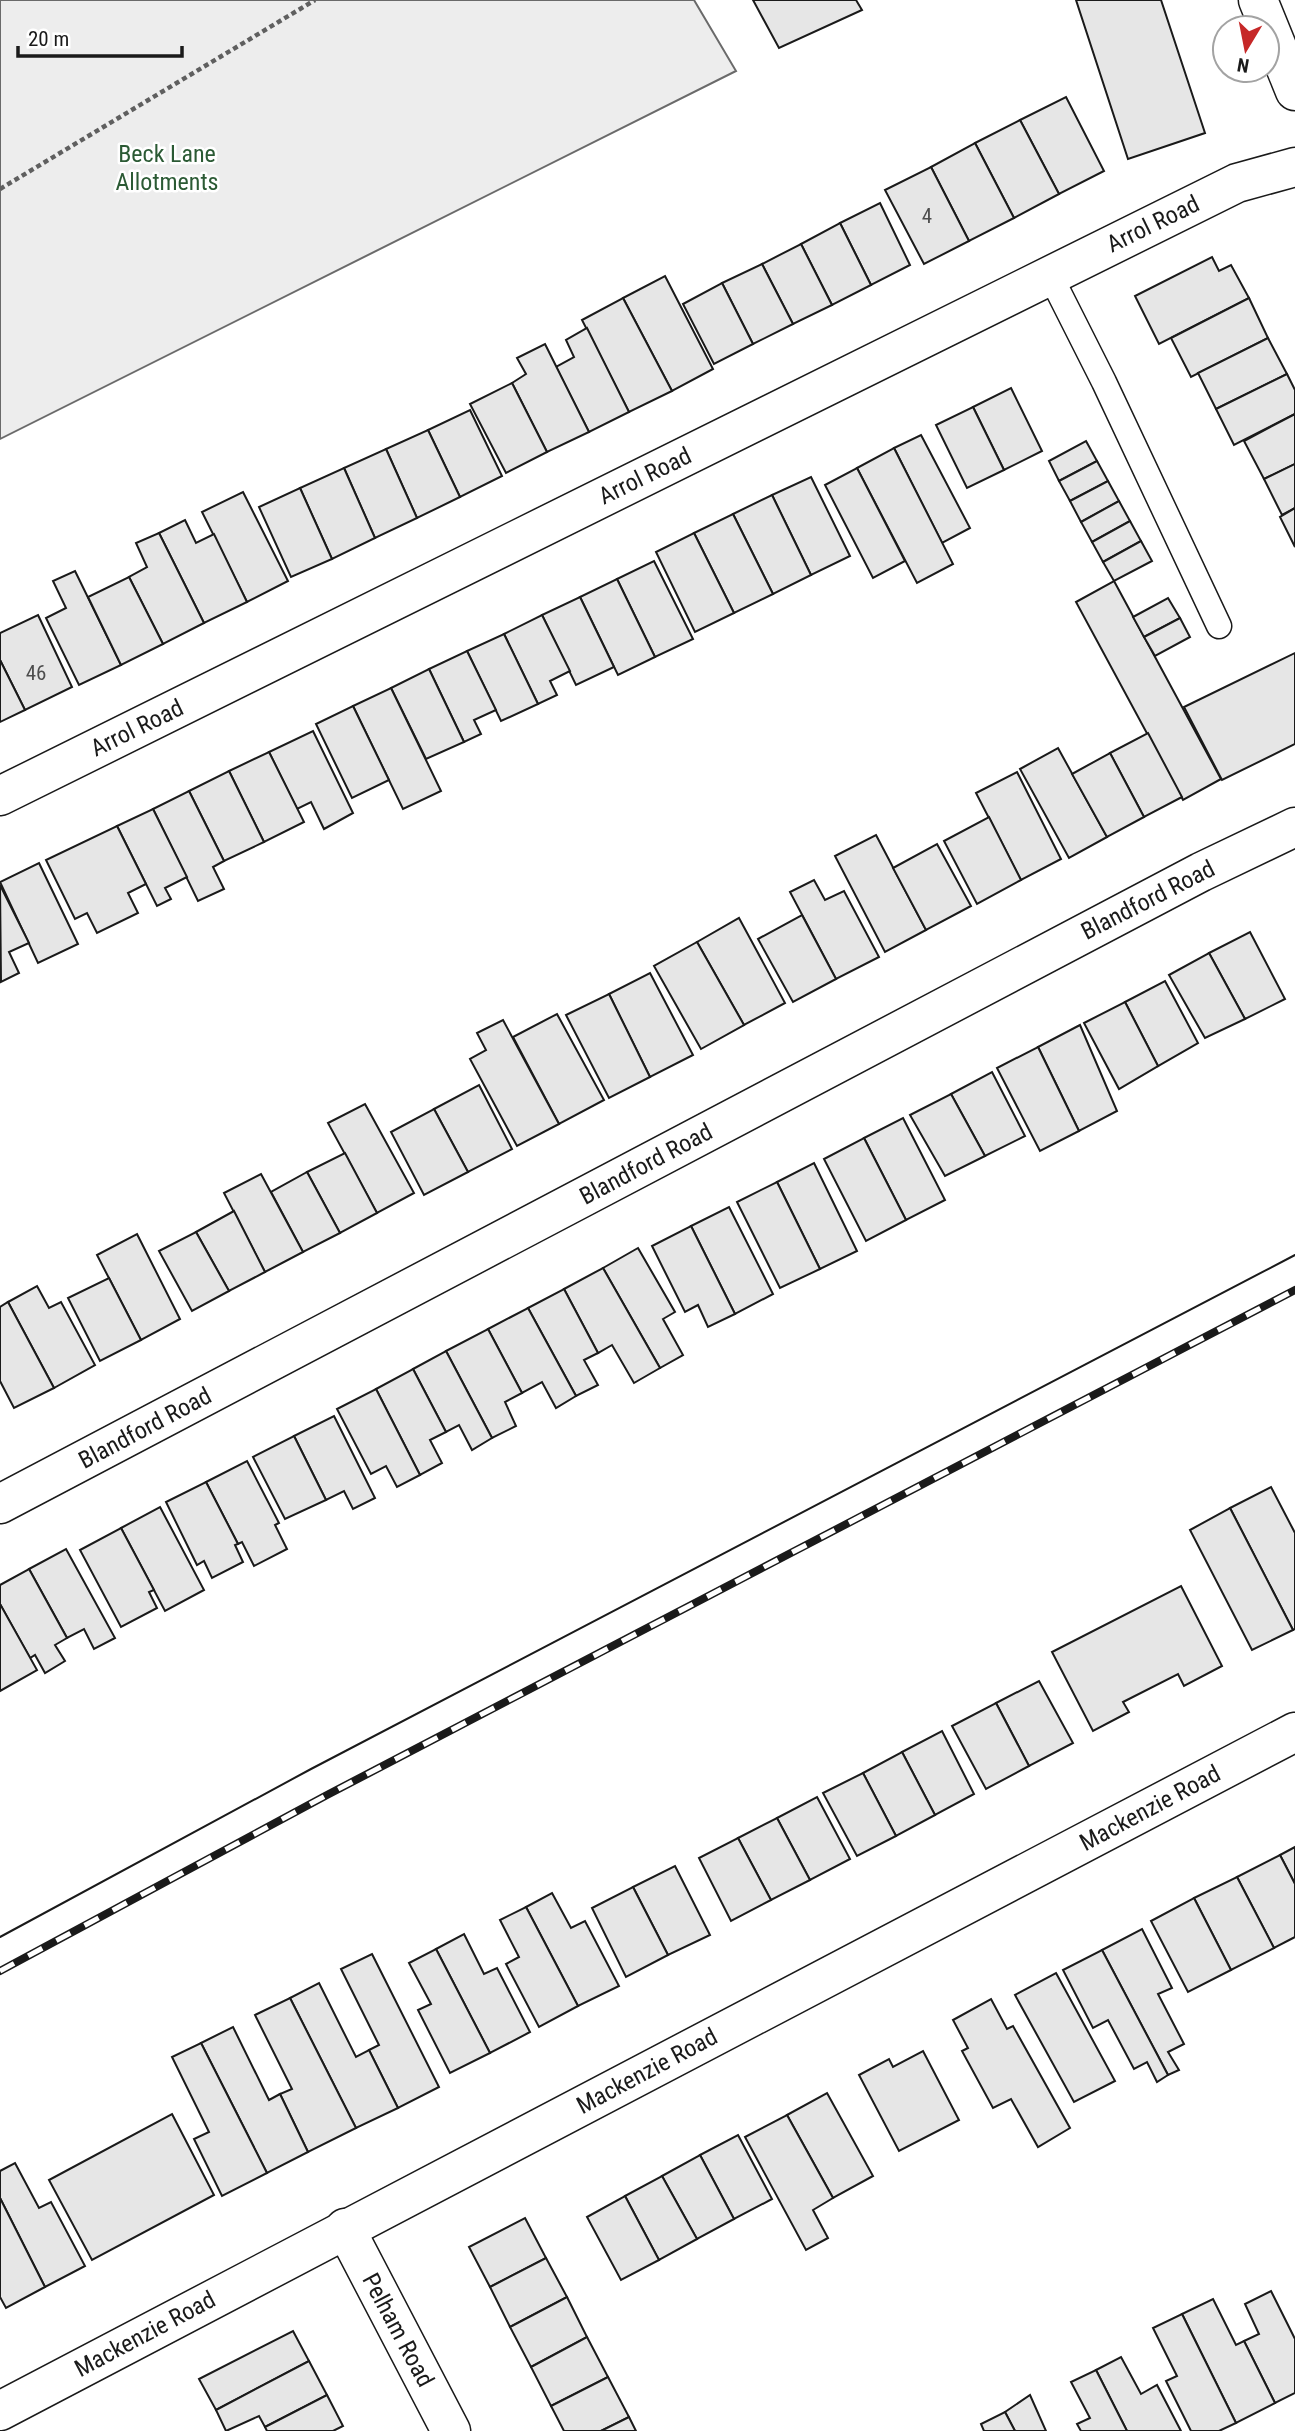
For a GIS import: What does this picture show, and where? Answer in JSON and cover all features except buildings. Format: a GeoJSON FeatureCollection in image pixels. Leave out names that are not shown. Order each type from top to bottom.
{"type":"FeatureCollection","features":[{"type":"Feature","properties":{"kind":"street"},"geometry":{"type":"LineString","coordinates":[[1267,4],[1295,91]]}},
{"type":"Feature","properties":{"kind":"street","name":"Arrol Road"},"geometry":{"type":"LineString","coordinates":[[0,796],[1237,183],[1295,167]]}},
{"type":"Feature","properties":{"kind":"street","name":"Blandford Road"},"geometry":{"type":"LineString","coordinates":[[0,1504],[1189,878],[1295,827]]}},
{"type":"Feature","properties":{"kind":"street","name":"Mackenzie Road"},"geometry":{"type":"LineString","coordinates":[[0,2411],[1295,1732]]}},
{"type":"Feature","properties":{"kind":"street","name":"Pelham Road"},"geometry":{"type":"LineString","coordinates":[[345,2228],[451,2431]]}},
{"type":"Feature","properties":{"kind":"lane"},"geometry":{"type":"LineString","coordinates":[[1050,275],[1104,382],[1219,626]]}},
{"type":"Feature","properties":{"kind":"path"},"geometry":{"type":"LineString","coordinates":[[0,189],[316,0]]}},
{"type":"Feature","properties":{"kind":"shaded area","name":"Beck Lane Allotments"},"geometry":{"type":"Polygon","coordinates":[[[0,0],[694,0],[736,71],[0,439],[0,0]]]}},
{"type":"Feature","properties":{"kind":"tram line"},"geometry":{"type":"LineString","coordinates":[[0,1937],[311,1769],[1295,1255]]}},
{"type":"Feature","properties":{"kind":"railway"},"geometry":{"type":"LineString","coordinates":[[0,1971],[327,1795],[1295,1290]]}}]}
